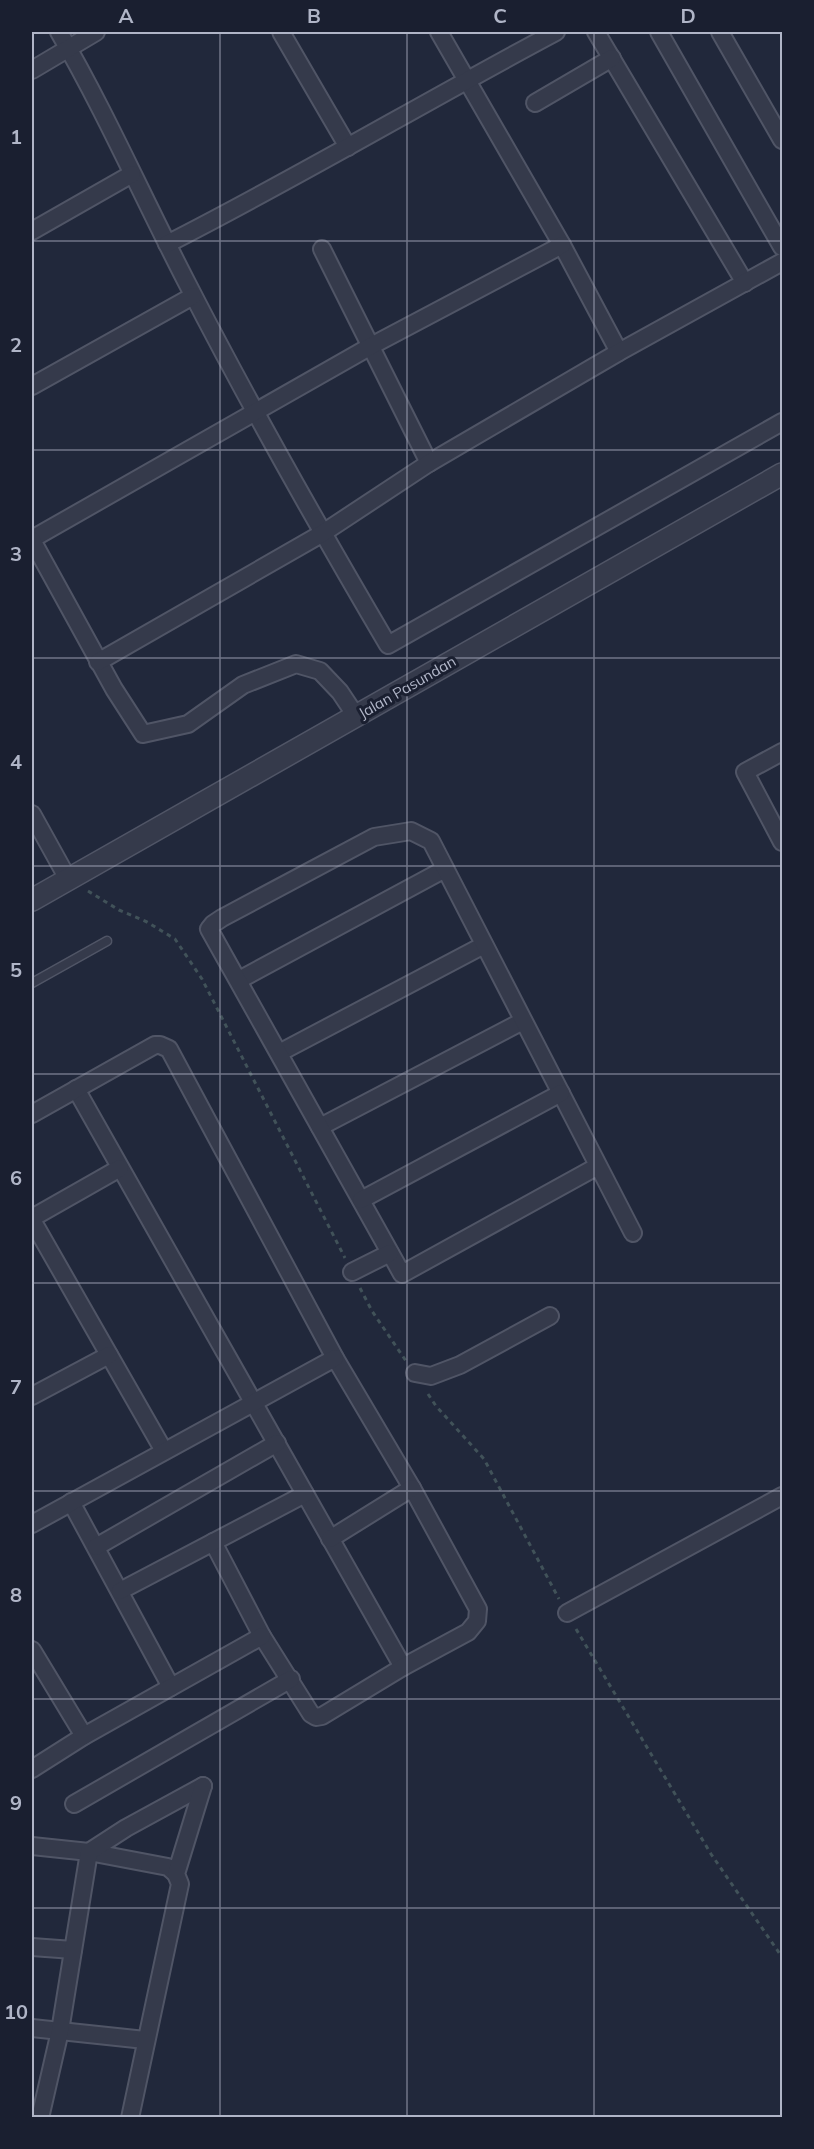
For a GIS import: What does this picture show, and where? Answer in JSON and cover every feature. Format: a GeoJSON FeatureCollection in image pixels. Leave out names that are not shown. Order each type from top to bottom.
{"type":"FeatureCollection","features":[{"type":"Feature","properties":{"kind":"street"},"geometry":{"type":"LineString","coordinates":[[59,32],[193,296],[323,534],[388,645],[783,422]]}},
{"type":"Feature","properties":{"kind":"street"},"geometry":{"type":"LineString","coordinates":[[32,70],[96,32]]}},
{"type":"Feature","properties":{"kind":"street"},"geometry":{"type":"LineString","coordinates":[[281,32],[348,147]]}},
{"type":"Feature","properties":{"kind":"street"},"geometry":{"type":"LineString","coordinates":[[439,32],[561,245],[619,352]]}},
{"type":"Feature","properties":{"kind":"street"},"geometry":{"type":"LineString","coordinates":[[167,244],[556,32]]}},
{"type":"Feature","properties":{"kind":"street"},"geometry":{"type":"LineString","coordinates":[[596,32],[745,283]]}},
{"type":"Feature","properties":{"kind":"street"},"geometry":{"type":"LineString","coordinates":[[659,32],[783,247]]}},
{"type":"Feature","properties":{"kind":"street"},"geometry":{"type":"LineString","coordinates":[[720,32],[776,113],[783,140]]}},
{"type":"Feature","properties":{"kind":"street"},"geometry":{"type":"LineString","coordinates":[[535,103],[612,58]]}},
{"type":"Feature","properties":{"kind":"street"},"geometry":{"type":"LineString","coordinates":[[32,231],[132,174]]}},
{"type":"Feature","properties":{"kind":"street"},"geometry":{"type":"LineString","coordinates":[[356,716],[340,692],[320,671],[296,664],[243,685],[188,724],[143,734],[98,662],[32,539],[371,346],[561,245]]}},
{"type":"Feature","properties":{"kind":"street"},"geometry":{"type":"LineString","coordinates":[[322,249],[429,463]]}},
{"type":"Feature","properties":{"kind":"street"},"geometry":{"type":"LineString","coordinates":[[98,662],[323,534],[429,463],[619,352],[783,262]]}},
{"type":"Feature","properties":{"kind":"street"},"geometry":{"type":"LineString","coordinates":[[32,386],[193,296]]}},
{"type":"Feature","properties":{"kind":"street","name":"Jalan Pasundan"},"geometry":{"type":"LineString","coordinates":[[32,900],[783,474]]}},
{"type":"Feature","properties":{"kind":"street"},"geometry":{"type":"LineString","coordinates":[[782,840],[746,772],[783,752]]}},
{"type":"Feature","properties":{"kind":"street"},"geometry":{"type":"LineString","coordinates":[[32,814],[68,879]]}},
{"type":"Feature","properties":{"kind":"street"},"geometry":{"type":"LineString","coordinates":[[598,1166],[402,1274],[209,929],[213,924],[232,913],[374,837],[411,831],[431,841],[633,1233]]}},
{"type":"Feature","properties":{"kind":"street"},"geometry":{"type":"LineString","coordinates":[[239,980],[445,869]]}},
{"type":"Feature","properties":{"kind":"street"},"geometry":{"type":"LineString","coordinates":[[279,1053],[484,945]]}},
{"type":"Feature","properties":{"kind":"street"},"geometry":{"type":"LineString","coordinates":[[320,1127],[523,1021]]}},
{"type":"Feature","properties":{"kind":"street"},"geometry":{"type":"LineString","coordinates":[[32,1114],[155,1045],[170,1049],[335,1358],[412,1488],[479,1614],[468,1632],[403,1667],[322,1716],[316,1717],[311,1714],[262,1636],[213,1542]]}},
{"type":"Feature","properties":{"kind":"street"},"geometry":{"type":"LineString","coordinates":[[75,1089],[403,1667]]}},
{"type":"Feature","properties":{"kind":"street"},"geometry":{"type":"LineString","coordinates":[[361,1200],[561,1093]]}},
{"type":"Feature","properties":{"kind":"street"},"geometry":{"type":"LineString","coordinates":[[120,1168],[32,1219],[164,1451]]}},
{"type":"Feature","properties":{"kind":"street"},"geometry":{"type":"LineString","coordinates":[[352,1272],[390,1252]]}},
{"type":"Feature","properties":{"kind":"street"},"geometry":{"type":"LineString","coordinates":[[415,1373],[431,1376],[460,1365],[550,1316]]}},
{"type":"Feature","properties":{"kind":"street"},"geometry":{"type":"LineString","coordinates":[[32,1396],[109,1355]]}},
{"type":"Feature","properties":{"kind":"street"},"geometry":{"type":"LineString","coordinates":[[32,1524],[335,1358]]}},
{"type":"Feature","properties":{"kind":"street"},"geometry":{"type":"LineString","coordinates":[[96,1547],[277,1443]]}},
{"type":"Feature","properties":{"kind":"street"},"geometry":{"type":"LineString","coordinates":[[330,1539],[412,1488]]}},
{"type":"Feature","properties":{"kind":"street"},"geometry":{"type":"LineString","coordinates":[[120,1591],[305,1494]]}},
{"type":"Feature","properties":{"kind":"street"},"geometry":{"type":"LineString","coordinates":[[567,1613],[783,1496]]}},
{"type":"Feature","properties":{"kind":"street"},"geometry":{"type":"LineString","coordinates":[[71,1502],[171,1687]]}},
{"type":"Feature","properties":{"kind":"street"},"geometry":{"type":"LineString","coordinates":[[32,1769],[84,1736],[262,1636]]}},
{"type":"Feature","properties":{"kind":"street"},"geometry":{"type":"LineString","coordinates":[[32,1650],[84,1736]]}},
{"type":"Feature","properties":{"kind":"street"},"geometry":{"type":"LineString","coordinates":[[74,1804],[291,1679]]}},
{"type":"Feature","properties":{"kind":"street"},"geometry":{"type":"LineString","coordinates":[[40,2118],[60,2031],[89,1852],[126,1828],[203,1786],[177,1874],[180,1884],[129,2118]]}},
{"type":"Feature","properties":{"kind":"street"},"geometry":{"type":"LineString","coordinates":[[32,1846],[89,1852],[168,1867],[177,1874]]}},
{"type":"Feature","properties":{"kind":"street"},"geometry":{"type":"LineString","coordinates":[[32,1947],[73,1950]]}},
{"type":"Feature","properties":{"kind":"street"},"geometry":{"type":"LineString","coordinates":[[32,2028],[145,2040]]}},
{"type":"Feature","properties":{"kind":"lane"},"geometry":{"type":"LineString","coordinates":[[32,983],[107,941]]}},
{"type":"Feature","properties":{"kind":"path"},"geometry":{"type":"LineString","coordinates":[[68,879],[119,910],[147,922],[175,939],[202,979],[372,1311],[436,1406],[484,1459],[567,1613],[711,1854],[783,1957]]}}]}
